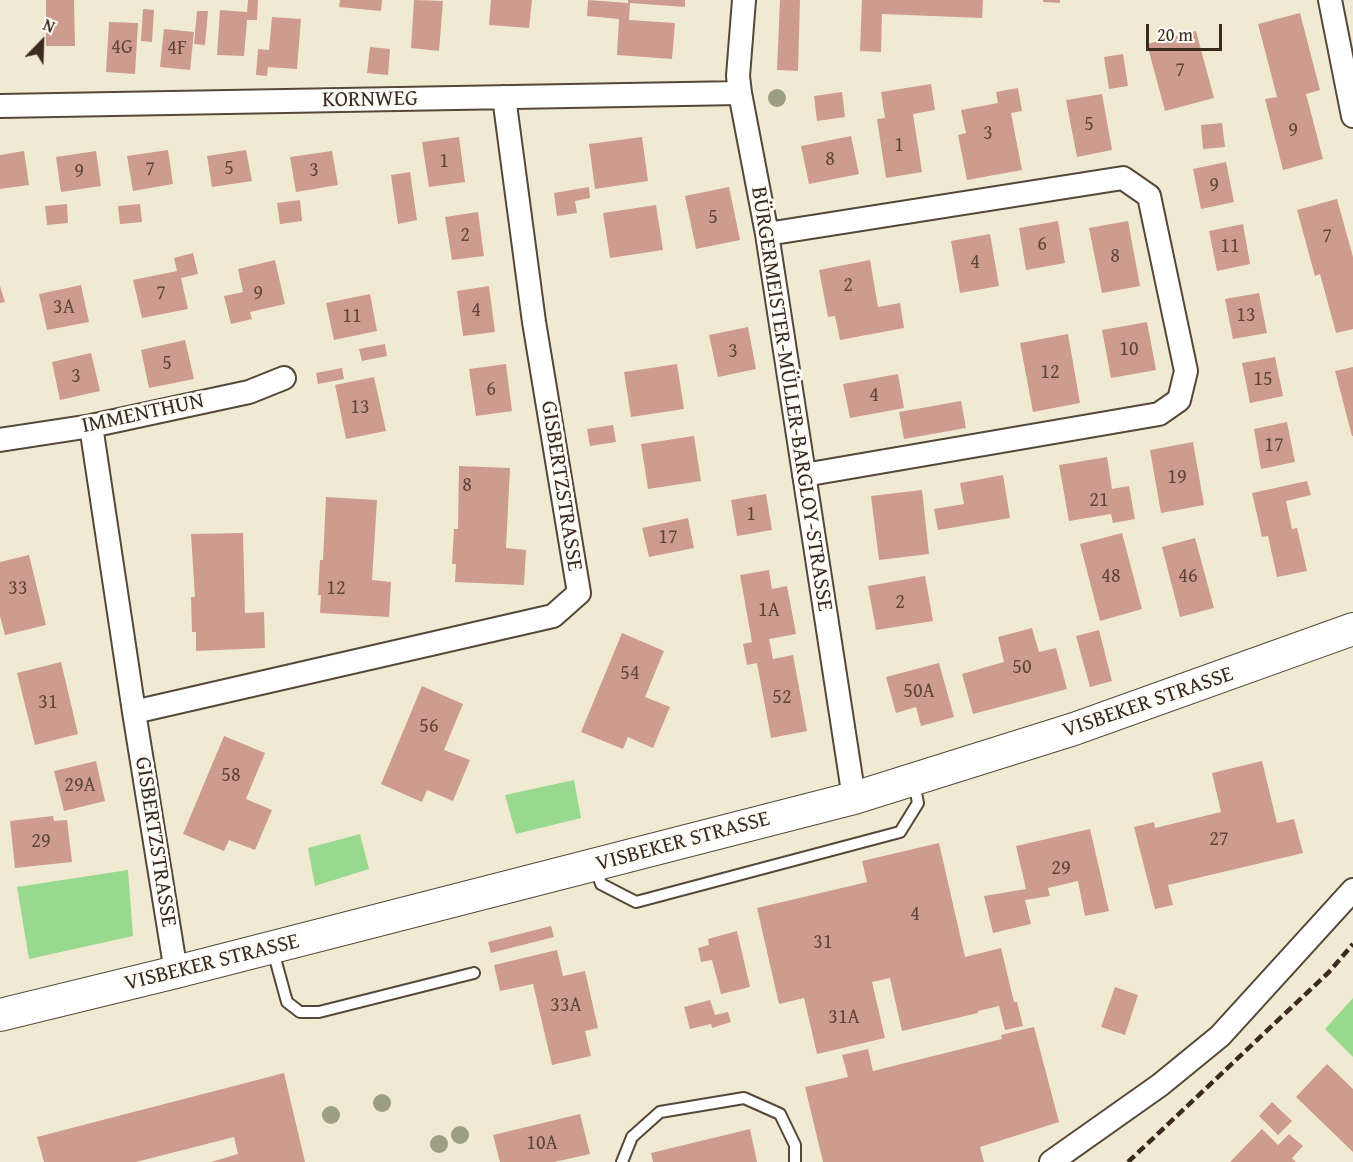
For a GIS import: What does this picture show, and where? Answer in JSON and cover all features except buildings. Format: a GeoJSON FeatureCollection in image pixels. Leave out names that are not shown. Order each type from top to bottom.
{"type":"FeatureCollection","features":[{"type":"Feature","properties":{"kind":"street","name":"BÜRGERMEISTER-MÜLLER-BARGLOY-STRASSE"},"geometry":{"type":"LineString","coordinates":[[744,0],[738,76],[740,93],[767,234],[854,798]]}},
{"type":"Feature","properties":{"kind":"street"},"geometry":{"type":"LineString","coordinates":[[1330,0],[1353,116]]}},
{"type":"Feature","properties":{"kind":"street","name":"KORNWEG"},"geometry":{"type":"LineString","coordinates":[[0,106],[740,93]]}},
{"type":"Feature","properties":{"kind":"street","name":"GISBERTZSTRASSE"},"geometry":{"type":"LineString","coordinates":[[134,712],[553,616],[579,593],[534,322],[504,98]]}},
{"type":"Feature","properties":{"kind":"street"},"geometry":{"type":"LineString","coordinates":[[767,234],[1123,178],[1149,196],[1186,371],[1179,400],[1159,414],[804,476]]}},
{"type":"Feature","properties":{"kind":"street","name":"IMMENTHUN"},"geometry":{"type":"LineString","coordinates":[[0,440],[92,426],[249,392],[284,378]]}},
{"type":"Feature","properties":{"kind":"street","name":"GISBERTZSTRASSE"},"geometry":{"type":"LineString","coordinates":[[92,426],[134,712],[176,972]]}},
{"type":"Feature","properties":{"kind":"street","name":"VISBEKER STRASSE"},"geometry":{"type":"LineString","coordinates":[[0,1015],[272,948],[854,798],[1074,729],[1353,629]]}},
{"type":"Feature","properties":{"kind":"street"},"geometry":{"type":"LineString","coordinates":[[1051,1162],[1160,1085],[1220,1036],[1353,890]]}},
{"type":"Feature","properties":{"kind":"lane"},"geometry":{"type":"LineString","coordinates":[[594,866],[601,884],[636,902],[889,835],[900,832],[918,803],[914,780]]}},
{"type":"Feature","properties":{"kind":"lane"},"geometry":{"type":"LineString","coordinates":[[272,948],[287,1002],[300,1012],[319,1012],[474,972]]}},
{"type":"Feature","properties":{"kind":"lane"},"geometry":{"type":"LineString","coordinates":[[622,1162],[632,1137],[660,1112],[744,1098],[780,1114],[795,1145],[795,1162]]}},
{"type":"Feature","properties":{"kind":"green space"},"geometry":{"type":"Polygon","coordinates":[[[574,780],[581,818],[516,834],[505,795],[574,780]]]}},
{"type":"Feature","properties":{"kind":"green space"},"geometry":{"type":"Polygon","coordinates":[[[360,834],[369,869],[315,886],[308,848],[360,834]]]}},
{"type":"Feature","properties":{"kind":"green space"},"geometry":{"type":"Polygon","coordinates":[[[128,870],[133,936],[29,959],[17,887],[128,870]]]}},
{"type":"Feature","properties":{"kind":"green space"},"geometry":{"type":"Polygon","coordinates":[[[1353,998],[1353,1057],[1325,1029],[1353,998]]]}},
{"type":"Feature","properties":{"kind":"railway"},"geometry":{"type":"LineString","coordinates":[[1128,1162],[1329,972],[1353,944]]}}]}
